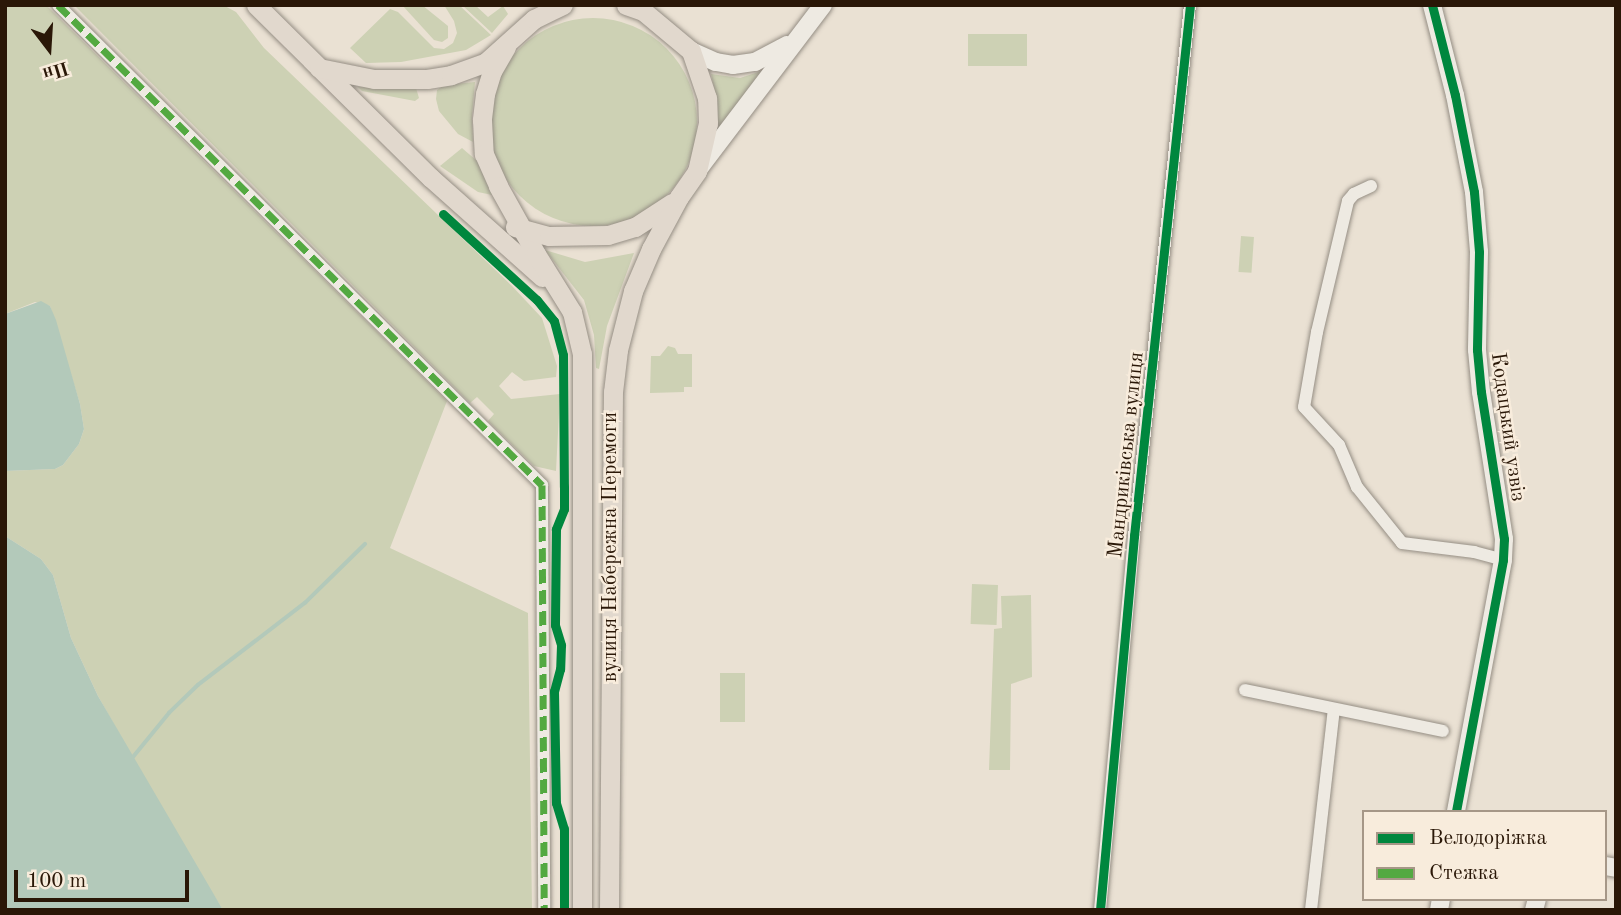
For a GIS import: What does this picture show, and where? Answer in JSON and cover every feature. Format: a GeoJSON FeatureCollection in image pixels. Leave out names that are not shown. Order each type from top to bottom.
{"type":"FeatureCollection","features":[{"type":"Feature","properties":{"kind":"main road","name":"вулиця Набережна Перемоги"},"geometry":{"type":"LineString","coordinates":[[256,5],[431,178],[475,214],[561,295]]}},
{"type":"Feature","properties":{"kind":"main road","name":"вулиця Набережна Перемоги"},"geometry":{"type":"LineString","coordinates":[[318,68],[374,79],[427,79],[467,70],[506,47],[534,19],[555,7]]}},
{"type":"Feature","properties":{"kind":"main road"},"geometry":{"type":"LineString","coordinates":[[634,7],[691,51]]}},
{"type":"Feature","properties":{"kind":"main road","name":"вулиця Набережна Перемоги"},"geometry":{"type":"LineString","coordinates":[[506,47],[492,71],[485,94],[482,128],[484,154],[523,230],[572,312],[582,354],[582,910]]}},
{"type":"Feature","properties":{"kind":"main road","name":"вулиця Набережна Перемоги"},"geometry":{"type":"LineString","coordinates":[[609,910],[613,392],[618,350],[633,291],[651,248],[678,197],[697,171],[705,148],[707,98],[691,51]]}},
{"type":"Feature","properties":{"kind":"main road","name":"вулиця Набережна Перемоги"},"geometry":{"type":"LineString","coordinates":[[475,214],[549,236],[608,235],[635,227],[654,217],[678,197]]}},
{"type":"Feature","properties":{"kind":"main road","name":"вулиця Набережна Перемоги"},"geometry":{"type":"LineString","coordinates":[[508,201],[524,215],[554,231],[582,236]]}},
{"type":"Feature","properties":{"kind":"street"},"geometry":{"type":"LineString","coordinates":[[58,5],[542,485],[544,910]]}},
{"type":"Feature","properties":{"kind":"street"},"geometry":{"type":"LineString","coordinates":[[697,171],[823,5]]}},
{"type":"Feature","properties":{"kind":"street","name":"Мандриківська вулиця"},"geometry":{"type":"LineString","coordinates":[[1100,910],[1134,536],[1190,5]]}},
{"type":"Feature","properties":{"kind":"street","name":"Кодацький узвіз"},"geometry":{"type":"LineString","coordinates":[[1432,5],[1455,96],[1474,192],[1479,252],[1477,350],[1484,413],[1502,513],[1503,560],[1456,810]]}},
{"type":"Feature","properties":{"kind":"street"},"geometry":{"type":"LineString","coordinates":[[691,51],[716,62],[733,65],[771,55],[799,37]]}},
{"type":"Feature","properties":{"kind":"street"},"geometry":{"type":"LineString","coordinates":[[1371,186],[1354,194],[1348,201],[1317,332],[1304,407],[1339,445],[1357,487],[1402,543],[1474,552],[1503,560]]}},
{"type":"Feature","properties":{"kind":"street"},"geometry":{"type":"LineString","coordinates":[[1245,690],[1443,731]]}},
{"type":"Feature","properties":{"kind":"street"},"geometry":{"type":"LineString","coordinates":[[1311,910],[1334,709]]}},
{"type":"Feature","properties":{"kind":"shaded area"},"geometry":{"type":"Polygon","coordinates":[[[5,5],[46,5],[447,401],[390,548],[528,613],[532,910],[223,910],[177,836],[98,696],[71,638],[53,575],[41,559],[5,536],[5,471],[55,469],[63,465],[79,444],[84,429],[80,404],[50,306],[35,302],[5,314],[5,5]]]}},
{"type":"Feature","properties":{"kind":"shaded area"},"geometry":{"type":"Polygon","coordinates":[[[74,5],[223,5],[236,12],[264,48],[542,318],[557,366],[556,377],[524,381],[512,372],[499,386],[511,399],[560,394],[556,471],[534,466],[488,421],[494,414],[477,397],[470,403],[74,5]]]}},
{"type":"Feature","properties":{"kind":"shaded area"},"geometry":{"type":"Polygon","coordinates":[[[402,5],[422,5],[448,26],[448,38],[442,42],[434,40],[402,5]]]}},
{"type":"Feature","properties":{"kind":"shaded area"},"geometry":{"type":"Polygon","coordinates":[[[444,5],[459,5],[491,35],[466,50],[401,62],[366,63],[350,48],[390,9],[398,12],[434,48],[444,49],[453,43],[457,33],[454,21],[444,5]]]}},
{"type":"Feature","properties":{"kind":"shaded area"},"geometry":{"type":"Polygon","coordinates":[[[462,5],[475,5],[488,17],[503,6],[508,14],[492,33],[462,5]]]}},
{"type":"Feature","properties":{"kind":"shaded area"},"geometry":{"type":"Polygon","coordinates":[[[593,18],[633,26],[651,35],[667,48],[680,64],[689,82],[697,122],[689,162],[680,180],[667,196],[651,209],[633,218],[593,226],[553,218],[535,209],[519,196],[506,180],[497,162],[489,122],[497,82],[506,64],[519,48],[535,35],[553,26],[593,18]]]}},
{"type":"Feature","properties":{"kind":"shaded area"},"geometry":{"type":"Polygon","coordinates":[[[968,34],[1027,34],[1027,66],[968,66],[968,34]]]}},
{"type":"Feature","properties":{"kind":"shaded area"},"geometry":{"type":"Polygon","coordinates":[[[768,69],[718,130],[717,102],[711,74],[740,78],[768,69]]]}},
{"type":"Feature","properties":{"kind":"shaded area"},"geometry":{"type":"Polygon","coordinates":[[[475,82],[473,142],[458,134],[439,111],[436,99],[437,90],[444,85],[475,82]]]}},
{"type":"Feature","properties":{"kind":"shaded area"},"geometry":{"type":"Polygon","coordinates":[[[358,87],[416,88],[419,98],[415,101],[362,91],[358,87]]]}},
{"type":"Feature","properties":{"kind":"shaded area"},"geometry":{"type":"Polygon","coordinates":[[[462,148],[477,161],[492,195],[478,192],[440,166],[462,148]]]}},
{"type":"Feature","properties":{"kind":"shaded area"},"geometry":{"type":"Polygon","coordinates":[[[1241,236],[1254,237],[1251,273],[1238,272],[1241,236]]]}},
{"type":"Feature","properties":{"kind":"shaded area"},"geometry":{"type":"Polygon","coordinates":[[[545,250],[585,262],[634,253],[607,326],[599,369],[596,368],[594,335],[584,300],[545,250]]]}},
{"type":"Feature","properties":{"kind":"shaded area"},"geometry":{"type":"Polygon","coordinates":[[[41,301],[50,306],[56,320],[80,404],[84,429],[79,444],[63,465],[55,469],[5,471],[5,314],[41,301]]]}},
{"type":"Feature","properties":{"kind":"shaded area"},"geometry":{"type":"Polygon","coordinates":[[[668,346],[675,348],[678,354],[692,354],[692,387],[684,387],[684,392],[650,393],[651,356],[660,356],[668,346]]]}},
{"type":"Feature","properties":{"kind":"shaded area"},"geometry":{"type":"Polygon","coordinates":[[[5,536],[41,559],[53,575],[71,638],[98,696],[223,910],[5,910],[5,536]]]}},
{"type":"Feature","properties":{"kind":"shaded area"},"geometry":{"type":"Polygon","coordinates":[[[972,584],[998,585],[997,625],[971,624],[972,584]]]}},
{"type":"Feature","properties":{"kind":"shaded area"},"geometry":{"type":"Polygon","coordinates":[[[1031,595],[1032,677],[1011,684],[1010,770],[989,770],[994,629],[1002,628],[1001,596],[1031,595]]]}},
{"type":"Feature","properties":{"kind":"shaded area"},"geometry":{"type":"Polygon","coordinates":[[[720,673],[745,673],[745,722],[720,722],[720,673]]]}},
{"type":"Feature","properties":{"kind":"waterway"},"geometry":{"type":"LineString","coordinates":[[133,757],[169,713],[198,685],[305,603],[365,544]]}},
{"type":"Feature","properties":{"kind":"marked path"},"geometry":{"type":"LineString","coordinates":[[58,5],[542,485],[544,910]]}},
{"type":"Feature","properties":{"kind":"cycle path"},"geometry":{"type":"LineString","coordinates":[[1100,910],[1134,536],[1190,5]]}},
{"type":"Feature","properties":{"kind":"cycle path"},"geometry":{"type":"LineString","coordinates":[[1432,5],[1455,95],[1474,192],[1479,252],[1477,350],[1504,539],[1503,560],[1456,810]]}},
{"type":"Feature","properties":{"kind":"cycle path"},"geometry":{"type":"LineString","coordinates":[[443,214],[537,300],[554,321],[563,355],[564,509],[556,529],[555,625],[561,645],[560,669],[554,691],[556,803],[564,829],[564,910]]}}]}
